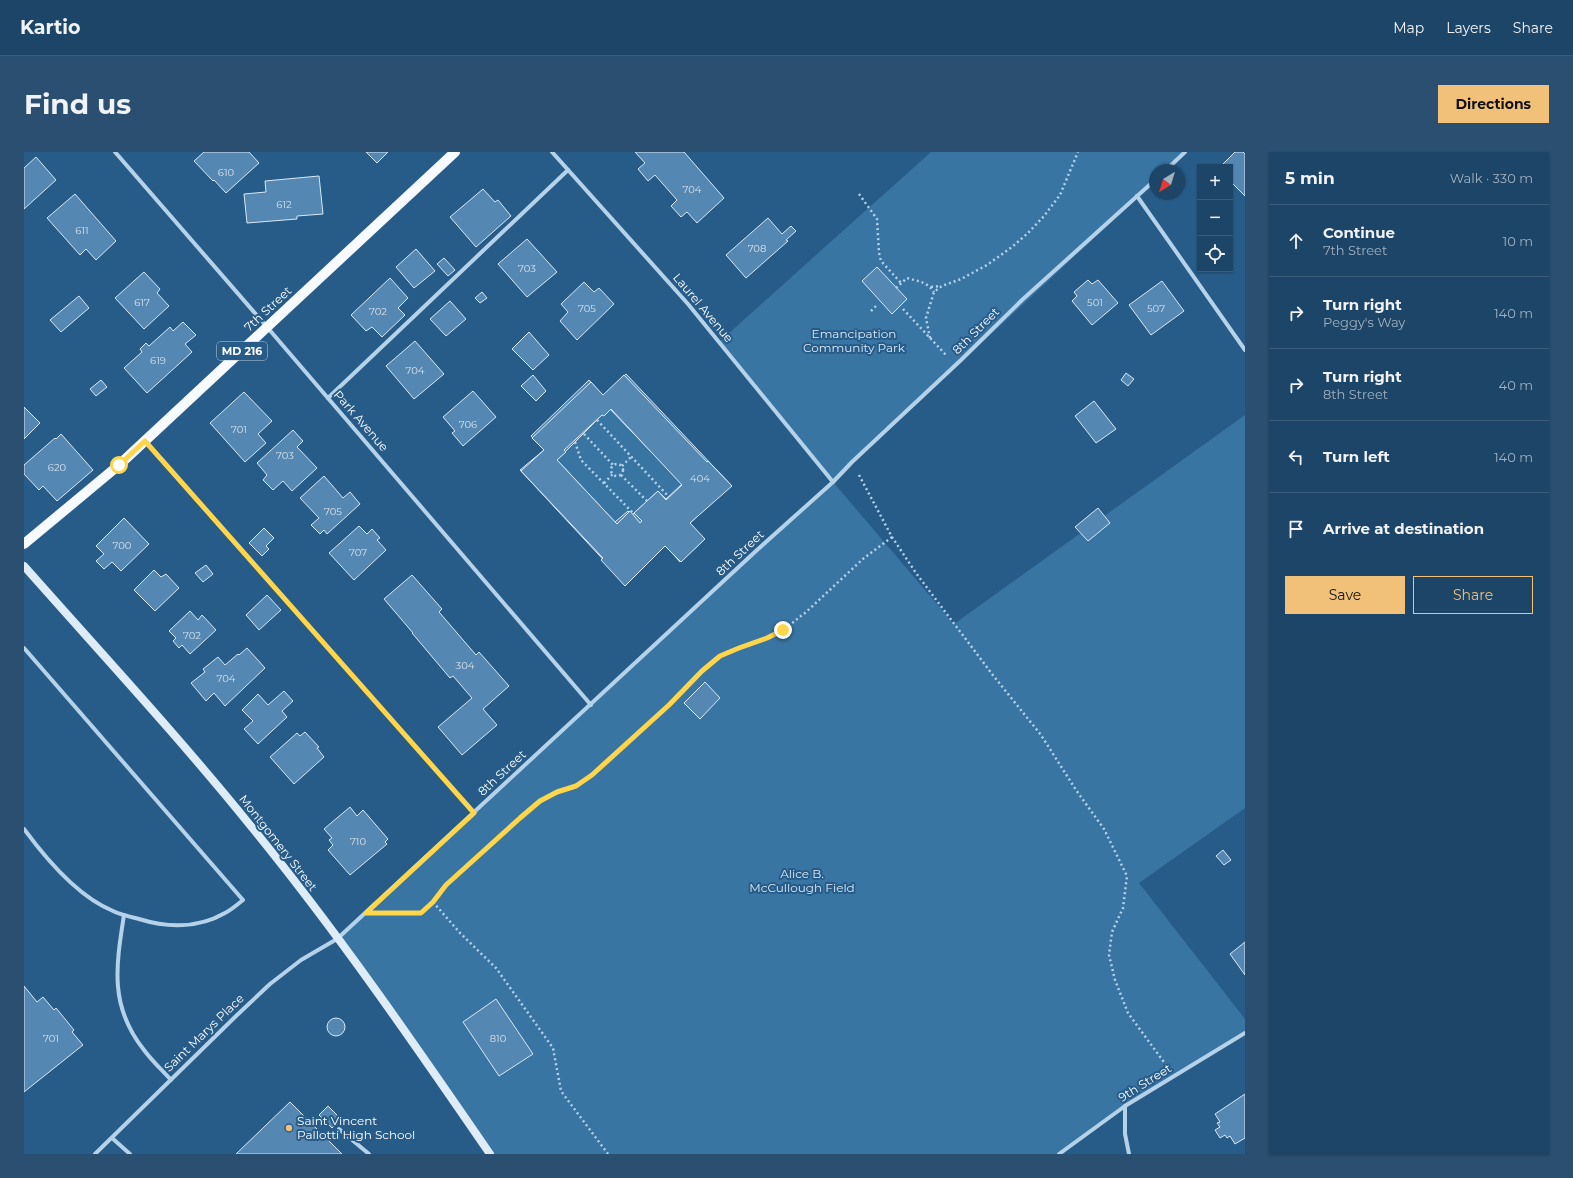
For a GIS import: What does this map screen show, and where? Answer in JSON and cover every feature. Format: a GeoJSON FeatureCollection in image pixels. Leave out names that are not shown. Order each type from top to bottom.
{"type":"FeatureCollection","features":[{"type":"Feature","properties":{"kind":"main road","name":"7th Street"},"geometry":{"type":"LineString","coordinates":[[24,544],[119,465],[455,152]]}},
{"type":"Feature","properties":{"kind":"street","name":"Park Avenue"},"geometry":{"type":"LineString","coordinates":[[115,152],[591,705]]}},
{"type":"Feature","properties":{"kind":"street","name":"Laurel Avenue"},"geometry":{"type":"LineString","coordinates":[[552,152],[688,304],[833,482]]}},
{"type":"Feature","properties":{"kind":"street"},"geometry":{"type":"LineString","coordinates":[[1172,164],[1185,152]]}},
{"type":"Feature","properties":{"kind":"street"},"geometry":{"type":"LineString","coordinates":[[328,398],[568,170]]}},
{"type":"Feature","properties":{"kind":"street","name":"8th Street"},"geometry":{"type":"LineString","coordinates":[[338,939],[757,550],[833,482],[852,462],[956,366],[1022,300],[1149,185]]}},
{"type":"Feature","properties":{"kind":"street"},"geometry":{"type":"LineString","coordinates":[[1137,196],[1245,350]]}},
{"type":"Feature","properties":{"kind":"street","name":"Montgomery Street"},"geometry":{"type":"LineString","coordinates":[[24,566],[137,692],[250,825],[338,939],[411,1040],[490,1154]]}},
{"type":"Feature","properties":{"kind":"street"},"geometry":{"type":"LineString","coordinates":[[24,648],[242,900],[226,913],[206,921],[184,926],[155,924],[124,915],[112,911],[91,899],[65,877],[40,851],[24,829]]}},
{"type":"Feature","properties":{"kind":"street"},"geometry":{"type":"LineString","coordinates":[[124,915],[118,957],[118,990],[122,1010],[129,1026],[143,1050],[171,1080]]}},
{"type":"Feature","properties":{"kind":"street","name":"Saint Marys Place"},"geometry":{"type":"LineString","coordinates":[[95,1154],[270,984],[301,960],[338,939]]}},
{"type":"Feature","properties":{"kind":"street","name":"9th Street"},"geometry":{"type":"LineString","coordinates":[[1059,1154],[1125,1106],[1245,1033]]}},
{"type":"Feature","properties":{"kind":"street"},"geometry":{"type":"LineString","coordinates":[[1125,1106],[1125,1134],[1129,1154]]}},
{"type":"Feature","properties":{"kind":"street"},"geometry":{"type":"LineString","coordinates":[[339,1129],[369,1154]]}},
{"type":"Feature","properties":{"kind":"street"},"geometry":{"type":"LineString","coordinates":[[112,1138],[130,1154]]}},
{"type":"Feature","properties":{"kind":"lane"},"geometry":{"type":"LineString","coordinates":[[145,441],[474,813]]}},
{"type":"Feature","properties":{"kind":"path"},"geometry":{"type":"LineString","coordinates":[[896,288],[907,278],[931,287],[942,286],[961,279],[987,265],[1012,247],[1044,216],[1060,195],[1078,152]]}},
{"type":"Feature","properties":{"kind":"path"},"geometry":{"type":"LineString","coordinates":[[859,194],[877,219],[879,253],[881,261],[901,283]]}},
{"type":"Feature","properties":{"kind":"path"},"geometry":{"type":"LineString","coordinates":[[930,338],[926,318],[934,292],[942,286]]}},
{"type":"Feature","properties":{"kind":"path"},"geometry":{"type":"LineString","coordinates":[[931,287],[934,292]]}},
{"type":"Feature","properties":{"kind":"path"},"geometry":{"type":"LineString","coordinates":[[871,311],[878,304]]}},
{"type":"Feature","properties":{"kind":"path"},"geometry":{"type":"LineString","coordinates":[[903,309],[956,366]]}},
{"type":"Feature","properties":{"kind":"path"},"geometry":{"type":"LineString","coordinates":[[597,420],[669,497]]}},
{"type":"Feature","properties":{"kind":"path"},"geometry":{"type":"LineString","coordinates":[[584,434],[614,466]]}},
{"type":"Feature","properties":{"kind":"path"},"geometry":{"type":"LineString","coordinates":[[575,442],[581,460],[633,514]]}},
{"type":"Feature","properties":{"kind":"path"},"geometry":{"type":"LineString","coordinates":[[622,466],[632,457]]}},
{"type":"Feature","properties":{"kind":"path"},"geometry":{"type":"LineString","coordinates":[[852,462],[892,538],[916,573],[992,674],[1042,735],[1076,790],[1104,829],[1127,876],[1123,908],[1112,932],[1109,955],[1116,980],[1128,1013],[1174,1076]]}},
{"type":"Feature","properties":{"kind":"path"},"geometry":{"type":"LineString","coordinates":[[614,466],[617,464],[622,466]]}},
{"type":"Feature","properties":{"kind":"path"},"geometry":{"type":"LineString","coordinates":[[604,483],[613,474],[612,469],[614,466]]}},
{"type":"Feature","properties":{"kind":"path"},"geometry":{"type":"LineString","coordinates":[[621,475],[623,471],[622,466]]}},
{"type":"Feature","properties":{"kind":"path"},"geometry":{"type":"LineString","coordinates":[[613,474],[616,476],[621,475],[647,501]]}},
{"type":"Feature","properties":{"kind":"path"},"geometry":{"type":"LineString","coordinates":[[366,913],[421,913],[433,902],[446,885],[520,818],[540,801],[557,792],[576,786],[592,775],[669,705],[702,671],[720,656],[767,638],[783,630],[805,613],[864,558],[892,538]]}},
{"type":"Feature","properties":{"kind":"path"},"geometry":{"type":"LineString","coordinates":[[433,902],[496,968],[553,1048],[560,1091],[608,1154]]}},
{"type":"Feature","properties":{"kind":"green space","name":"Emancipation Community Park"},"geometry":{"type":"Polygon","coordinates":[[[931,152],[1186,152],[1173,164],[1149,164],[1149,187],[833,482],[719,342],[931,152]]]}},
{"type":"Feature","properties":{"kind":"green space"},"geometry":{"type":"Polygon","coordinates":[[[609,408],[682,484],[666,499],[658,491],[632,515],[615,522],[557,460],[609,408]]]}},
{"type":"Feature","properties":{"kind":"green space","name":"Alice B. McCullough Field"},"geometry":{"type":"Polygon","coordinates":[[[1245,415],[1245,808],[1139,883],[1245,1019],[1245,1033],[1149,1092],[1059,1154],[489,1154],[337,939],[833,482],[954,624],[1245,415]]]}},
{"type":"Feature","properties":{"kind":"building"},"geometry":{"type":"Polygon","coordinates":[[[204,152],[249,152],[259,163],[226,193],[194,161],[204,152]]]}},
{"type":"Feature","properties":{"kind":"building"},"geometry":{"type":"Polygon","coordinates":[[[366,152],[388,152],[377,163],[366,152]]]}},
{"type":"Feature","properties":{"kind":"building"},"geometry":{"type":"Polygon","coordinates":[[[635,152],[684,152],[724,198],[697,223],[687,212],[681,217],[671,206],[677,200],[655,175],[648,181],[638,169],[645,163],[635,152]]]}},
{"type":"Feature","properties":{"kind":"building"},"geometry":{"type":"Polygon","coordinates":[[[1235,152],[1243,152],[1245,154],[1245,196],[1233,184],[1233,164],[1223,164],[1235,152]]]}},
{"type":"Feature","properties":{"kind":"building"},"geometry":{"type":"Polygon","coordinates":[[[36,157],[56,180],[24,209],[24,168],[36,157]]]}},
{"type":"Feature","properties":{"kind":"building"},"geometry":{"type":"Polygon","coordinates":[[[319,176],[323,214],[297,216],[297,219],[247,223],[244,194],[266,192],[265,181],[319,176]]]}},
{"type":"Feature","properties":{"kind":"building"},"geometry":{"type":"Polygon","coordinates":[[[483,189],[495,202],[498,200],[511,216],[476,247],[450,217],[483,189]]]}},
{"type":"Feature","properties":{"kind":"building"},"geometry":{"type":"Polygon","coordinates":[[[75,194],[116,241],[96,260],[86,249],[80,255],[47,218],[75,194]]]}},
{"type":"Feature","properties":{"kind":"building"},"geometry":{"type":"Polygon","coordinates":[[[768,218],[782,234],[791,226],[796,231],[786,240],[788,241],[746,278],[726,255],[768,218]]]}},
{"type":"Feature","properties":{"kind":"building"},"geometry":{"type":"Polygon","coordinates":[[[527,239],[557,272],[527,297],[498,264],[527,239]]]}},
{"type":"Feature","properties":{"kind":"building"},"geometry":{"type":"Polygon","coordinates":[[[416,249],[435,271],[414,288],[396,267],[416,249]]]}},
{"type":"Feature","properties":{"kind":"building"},"geometry":{"type":"Polygon","coordinates":[[[444,258],[455,270],[448,276],[437,264],[444,258]]]}},
{"type":"Feature","properties":{"kind":"building"},"geometry":{"type":"Polygon","coordinates":[[[877,267],[907,299],[892,314],[862,281],[877,267]]]}},
{"type":"Feature","properties":{"kind":"building"},"geometry":{"type":"Polygon","coordinates":[[[144,272],[160,289],[157,293],[169,306],[144,329],[115,298],[144,272]]]}},
{"type":"Feature","properties":{"kind":"building"},"geometry":{"type":"Polygon","coordinates":[[[390,278],[408,298],[398,308],[405,315],[382,337],[372,327],[366,331],[351,315],[390,278]]]}},
{"type":"Feature","properties":{"kind":"building"},"geometry":{"type":"Polygon","coordinates":[[[1088,280],[1092,284],[1098,280],[1118,303],[1092,325],[1072,301],[1077,296],[1074,292],[1088,280]]]}},
{"type":"Feature","properties":{"kind":"building"},"geometry":{"type":"Polygon","coordinates":[[[1162,281],[1184,311],[1151,335],[1129,305],[1162,281]]]}},
{"type":"Feature","properties":{"kind":"building"},"geometry":{"type":"Polygon","coordinates":[[[584,282],[594,292],[599,288],[614,304],[577,340],[560,321],[568,312],[561,304],[584,282]]]}},
{"type":"Feature","properties":{"kind":"building"},"geometry":{"type":"Polygon","coordinates":[[[482,292],[487,298],[480,303],[475,298],[482,292]]]}},
{"type":"Feature","properties":{"kind":"building"},"geometry":{"type":"Polygon","coordinates":[[[79,296],[89,308],[61,332],[50,320],[79,296]]]}},
{"type":"Feature","properties":{"kind":"building"},"geometry":{"type":"Polygon","coordinates":[[[450,301],[466,319],[446,336],[430,319],[450,301]]]}},
{"type":"Feature","properties":{"kind":"building"},"geometry":{"type":"Polygon","coordinates":[[[183,322],[196,335],[185,344],[192,352],[147,393],[124,368],[142,352],[140,349],[146,343],[149,346],[170,327],[173,331],[183,322]]]}},
{"type":"Feature","properties":{"kind":"building"},"geometry":{"type":"Polygon","coordinates":[[[529,332],[549,355],[533,370],[512,349],[529,332]]]}},
{"type":"Feature","properties":{"kind":"building"},"geometry":{"type":"Polygon","coordinates":[[[415,341],[444,374],[414,399],[386,366],[415,341]]]}},
{"type":"Feature","properties":{"kind":"building"},"geometry":{"type":"Polygon","coordinates":[[[1126,373],[1134,379],[1128,386],[1121,380],[1126,373]]]}},
{"type":"Feature","properties":{"kind":"building"},"geometry":{"type":"Polygon","coordinates":[[[626,374],[731,485],[690,523],[704,540],[680,562],[665,545],[624,582],[520,470],[544,450],[531,436],[589,380],[603,396],[626,374]],[[609,408],[557,460],[615,522],[628,511],[632,515],[658,491],[666,499],[682,484],[609,408]]]}},
{"type":"Feature","properties":{"kind":"building"},"geometry":{"type":"Polygon","coordinates":[[[533,375],[546,391],[536,401],[521,386],[533,375]]]}},
{"type":"Feature","properties":{"kind":"building"},"geometry":{"type":"Polygon","coordinates":[[[624,375],[732,486],[690,523],[705,539],[681,562],[665,546],[625,586],[601,560],[603,558],[521,471],[544,450],[532,438],[591,382],[603,395],[624,375]],[[611,409],[604,416],[602,415],[564,450],[566,452],[557,460],[617,524],[630,511],[640,523],[642,521],[634,513],[658,491],[666,500],[682,485],[611,409]]]}},
{"type":"Feature","properties":{"kind":"building"},"geometry":{"type":"Polygon","coordinates":[[[101,380],[107,387],[96,396],[90,389],[101,380]]]}},
{"type":"Feature","properties":{"kind":"building"},"geometry":{"type":"Polygon","coordinates":[[[473,391],[496,417],[463,446],[452,433],[455,431],[443,417],[473,391]]]}},
{"type":"Feature","properties":{"kind":"building"},"geometry":{"type":"Polygon","coordinates":[[[244,392],[272,421],[258,434],[266,443],[245,462],[210,423],[244,392]]]}},
{"type":"Feature","properties":{"kind":"building"},"geometry":{"type":"Polygon","coordinates":[[[1094,401],[1116,429],[1096,443],[1075,416],[1094,401]]]}},
{"type":"Feature","properties":{"kind":"building"},"geometry":{"type":"Polygon","coordinates":[[[24,407],[40,423],[24,439],[24,407]]]}},
{"type":"Feature","properties":{"kind":"building"},"geometry":{"type":"Polygon","coordinates":[[[293,430],[303,441],[297,447],[317,468],[292,491],[283,481],[273,490],[263,480],[267,475],[257,463],[293,430]]]}},
{"type":"Feature","properties":{"kind":"building"},"geometry":{"type":"Polygon","coordinates":[[[61,434],[93,470],[57,501],[43,486],[39,490],[24,474],[24,465],[61,434]]]}},
{"type":"Feature","properties":{"kind":"building"},"geometry":{"type":"Polygon","coordinates":[[[324,476],[343,498],[350,492],[360,504],[327,534],[324,530],[320,534],[311,525],[319,518],[300,498],[324,476]]]}},
{"type":"Feature","properties":{"kind":"building"},"geometry":{"type":"Polygon","coordinates":[[[1098,508],[1110,523],[1088,541],[1075,527],[1098,508]]]}},
{"type":"Feature","properties":{"kind":"building"},"geometry":{"type":"Polygon","coordinates":[[[124,518],[149,544],[121,571],[112,562],[104,569],[96,561],[104,554],[96,546],[124,518]]]}},
{"type":"Feature","properties":{"kind":"building"},"geometry":{"type":"Polygon","coordinates":[[[359,526],[367,534],[372,529],[380,538],[377,540],[386,550],[354,580],[329,553],[359,526]]]}},
{"type":"Feature","properties":{"kind":"building"},"geometry":{"type":"Polygon","coordinates":[[[264,528],[274,538],[266,546],[269,549],[262,556],[249,543],[264,528]]]}},
{"type":"Feature","properties":{"kind":"building"},"geometry":{"type":"Polygon","coordinates":[[[206,565],[213,574],[203,582],[195,573],[206,565]]]}},
{"type":"Feature","properties":{"kind":"building"},"geometry":{"type":"Polygon","coordinates":[[[154,570],[161,577],[166,574],[179,588],[155,611],[134,590],[154,570]]]}},
{"type":"Feature","properties":{"kind":"building"},"geometry":{"type":"Polygon","coordinates":[[[412,575],[442,609],[439,612],[476,655],[479,652],[509,686],[483,709],[497,725],[462,755],[438,727],[472,698],[453,676],[450,678],[384,599],[412,575]]]}},
{"type":"Feature","properties":{"kind":"building"},"geometry":{"type":"Polygon","coordinates":[[[267,595],[281,610],[259,630],[246,615],[267,595]]]}},
{"type":"Feature","properties":{"kind":"building"},"geometry":{"type":"Polygon","coordinates":[[[190,611],[198,620],[202,615],[216,630],[190,654],[182,645],[179,648],[173,641],[176,638],[169,631],[190,611]]]}},
{"type":"Feature","properties":{"kind":"building"},"geometry":{"type":"Polygon","coordinates":[[[247,648],[265,668],[225,706],[214,693],[206,701],[191,683],[205,672],[203,669],[218,657],[225,665],[247,648]]]}},
{"type":"Feature","properties":{"kind":"building"},"geometry":{"type":"Polygon","coordinates":[[[705,682],[720,698],[700,719],[684,703],[705,682]]]}},
{"type":"Feature","properties":{"kind":"building"},"geometry":{"type":"Polygon","coordinates":[[[284,691],[293,701],[282,711],[287,717],[258,744],[244,729],[253,721],[242,710],[258,694],[268,705],[284,691]]]}},
{"type":"Feature","properties":{"kind":"building"},"geometry":{"type":"Polygon","coordinates":[[[305,732],[319,747],[317,748],[324,757],[294,784],[270,757],[297,733],[300,736],[305,732]]]}},
{"type":"Feature","properties":{"kind":"building"},"geometry":{"type":"Polygon","coordinates":[[[350,807],[357,816],[363,810],[388,839],[385,842],[387,844],[350,875],[328,850],[333,845],[329,840],[332,838],[324,829],[350,807]]]}},
{"type":"Feature","properties":{"kind":"building"},"geometry":{"type":"Polygon","coordinates":[[[1223,850],[1231,860],[1224,865],[1216,856],[1223,850]]]}},
{"type":"Feature","properties":{"kind":"building"},"geometry":{"type":"Polygon","coordinates":[[[1245,942],[1245,975],[1230,954],[1245,942]]]}},
{"type":"Feature","properties":{"kind":"building"},"geometry":{"type":"Polygon","coordinates":[[[24,986],[37,1002],[43,997],[54,1010],[56,1008],[74,1030],[72,1032],[83,1045],[24,1092],[24,986]]]}},
{"type":"Feature","properties":{"kind":"building"},"geometry":{"type":"Polygon","coordinates":[[[496,999],[533,1054],[499,1076],[463,1022],[496,999]]]}},
{"type":"Feature","properties":{"kind":"building"},"geometry":{"type":"Polygon","coordinates":[[[336,1018],[342,1021],[345,1027],[342,1033],[336,1036],[330,1033],[327,1027],[330,1021],[336,1018]]]}},
{"type":"Feature","properties":{"kind":"building"},"geometry":{"type":"Polygon","coordinates":[[[1245,1094],[1245,1138],[1235,1144],[1230,1136],[1227,1138],[1225,1135],[1220,1138],[1215,1130],[1220,1127],[1217,1123],[1220,1122],[1215,1114],[1245,1094]]]}},
{"type":"Feature","properties":{"kind":"building","name":"Saint Vincent Pallotti High School"},"geometry":{"type":"Polygon","coordinates":[[[290,1102],[342,1154],[236,1154],[290,1102]]]}},
{"type":"Feature","properties":{"kind":"building"},"geometry":{"type":"Polygon","coordinates":[[[328,1106],[341,1119],[332,1128],[319,1115],[328,1106]]]}},
{"type":"Feature","properties":{"kind":"place","name":"Saint Vincent Pallotti High School"},"geometry":{"type":"Point","coordinates":[289,1128]}},
{"type":"Feature","properties":{"kind":"route"},"geometry":{"type":"LineString","coordinates":[[119,465],[145,441],[474,813],[366,913],[421,913],[433,902],[446,885],[520,818],[540,801],[557,792],[576,786],[592,775],[669,705],[702,671],[720,656],[767,638],[783,630]]}}]}
